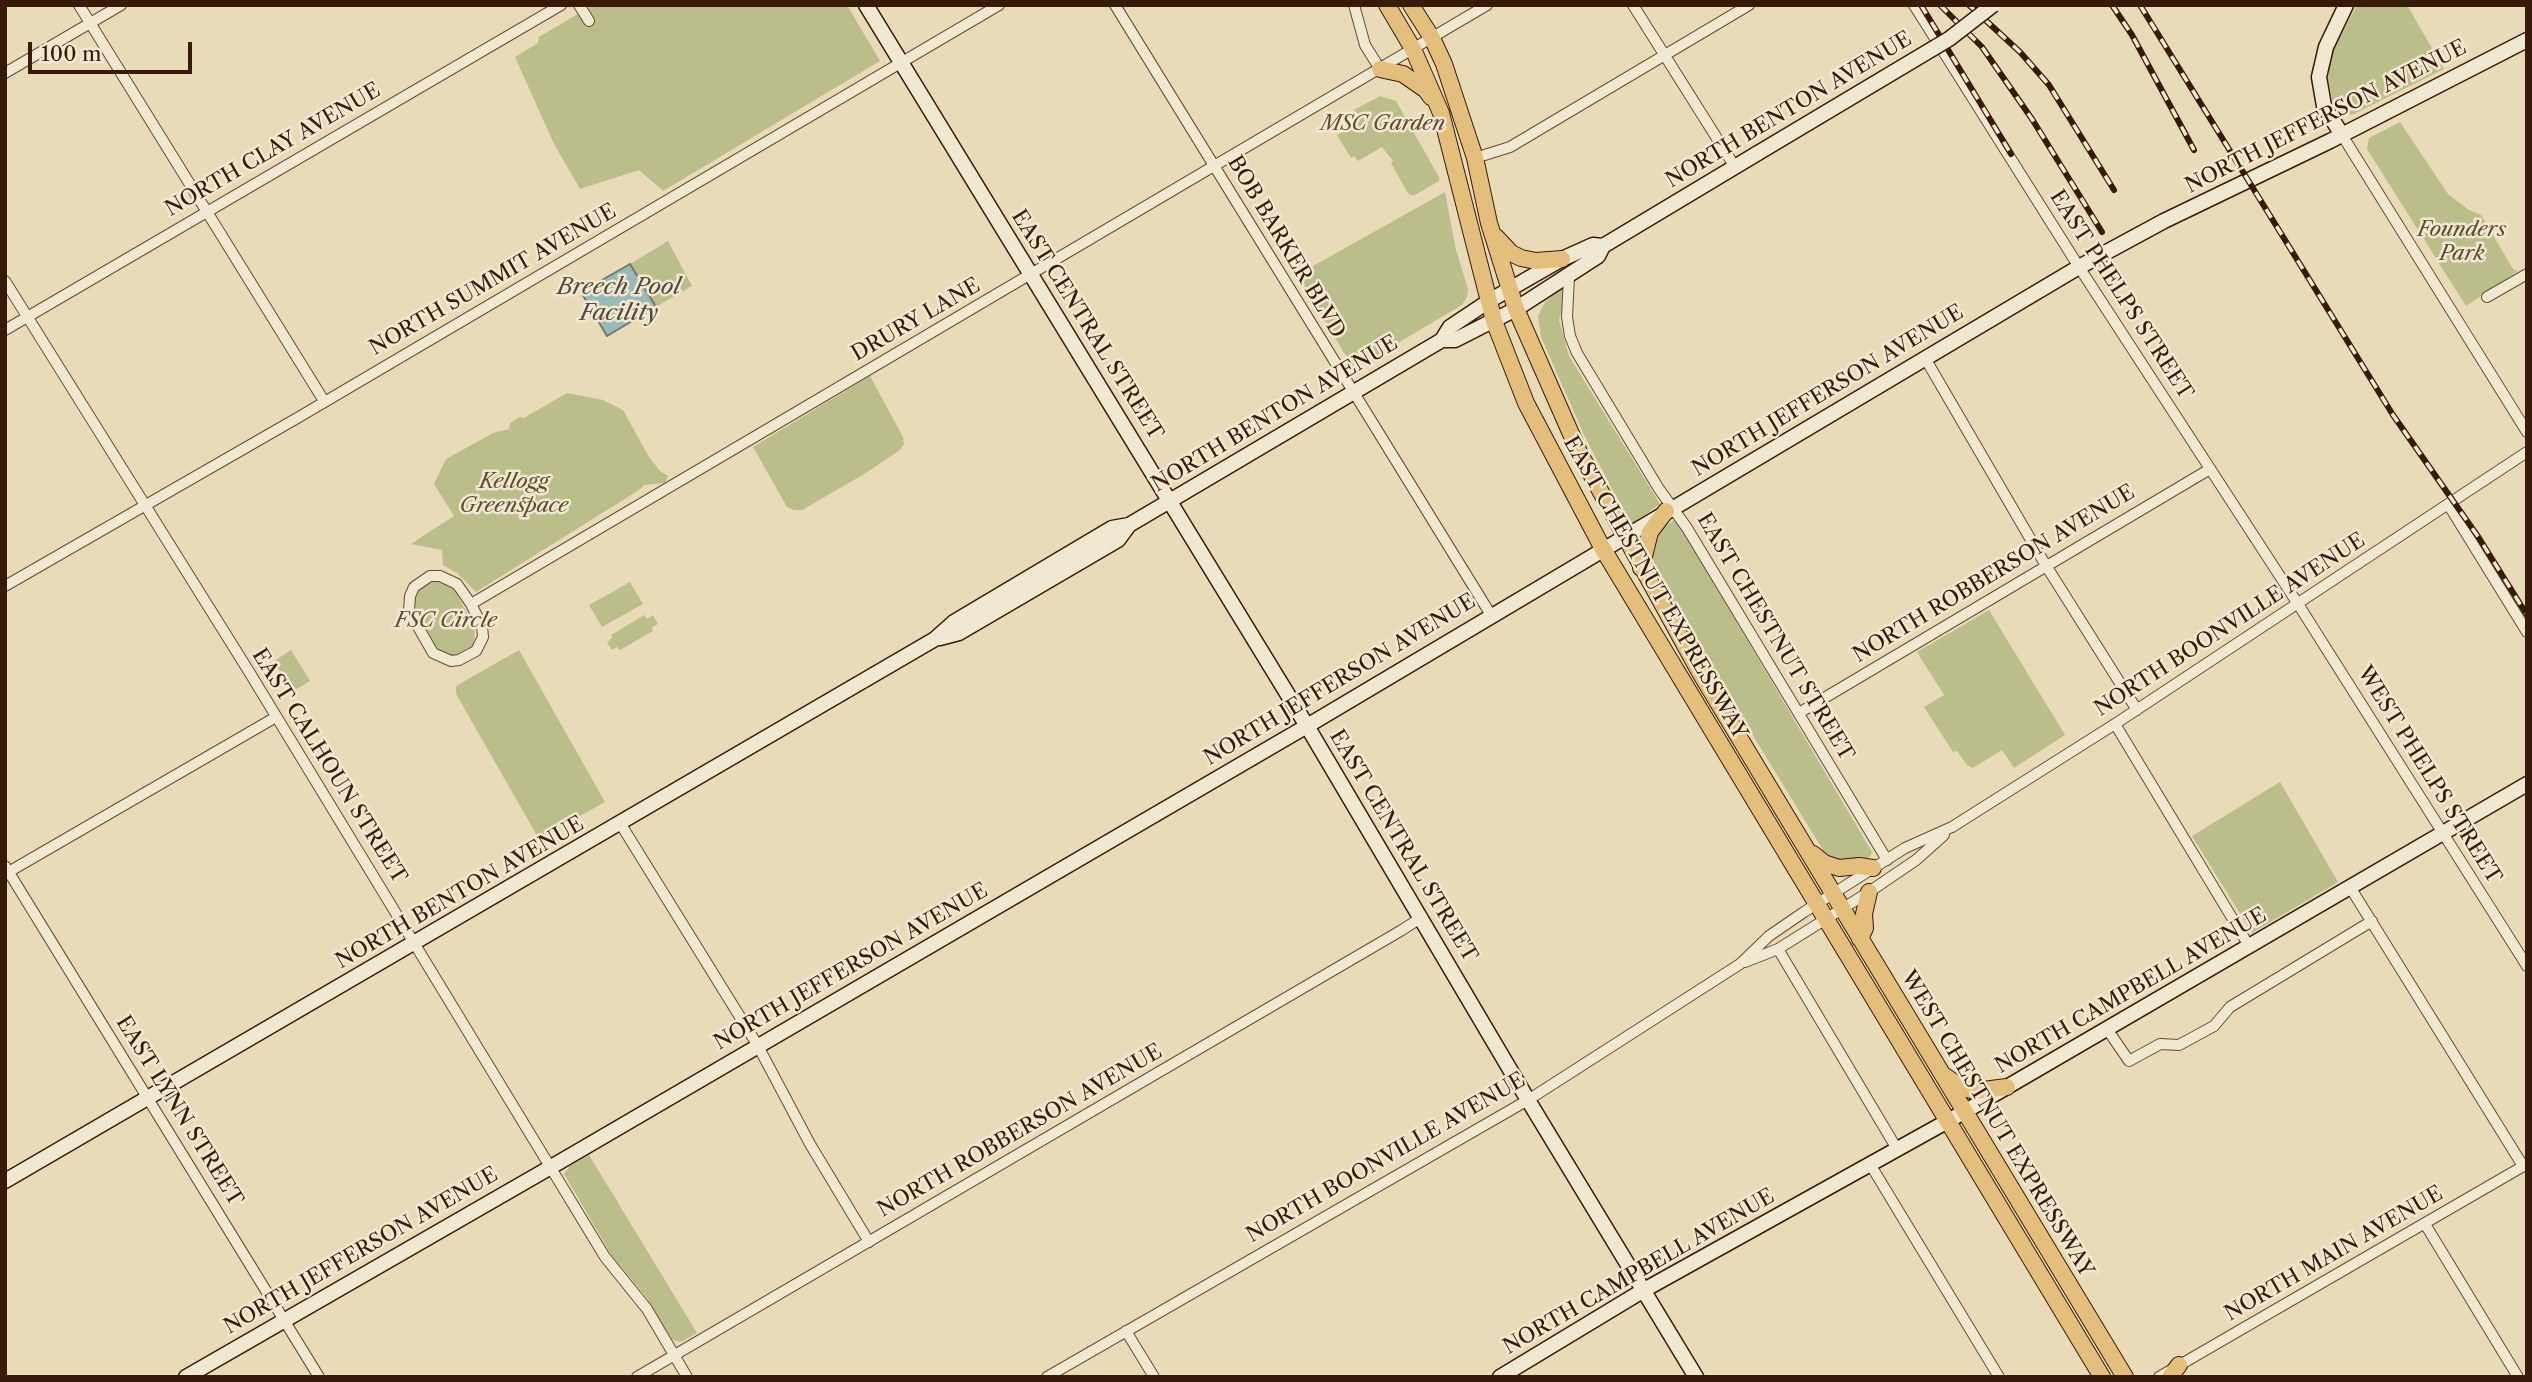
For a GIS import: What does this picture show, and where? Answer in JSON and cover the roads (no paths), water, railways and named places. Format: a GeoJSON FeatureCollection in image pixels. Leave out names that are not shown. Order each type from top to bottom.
{"type":"FeatureCollection","features":[{"type":"Feature","properties":{"kind":"main road","name":"EAST CENTRAL STREET"},"geometry":{"type":"LineString","coordinates":[[866,5],[1307,726],[1528,1100],[1696,1377]]}},
{"type":"Feature","properties":{"kind":"main road","name":"EAST CHESTNUT EXPRESSWAY"},"geometry":{"type":"LineString","coordinates":[[1387,5],[1413,49],[1441,113],[1494,321],[1526,403],[1603,549],[1817,904]]}},
{"type":"Feature","properties":{"kind":"main road","name":"EAST CHESTNUT EXPRESSWAY"},"geometry":{"type":"LineString","coordinates":[[1412,5],[1444,64],[1475,158],[1492,231],[1516,309],[1579,453],[1699,671],[1833,894]]}},
{"type":"Feature","properties":{"kind":"main road","name":"NORTH BENTON AVENUE"},"geometry":{"type":"LineString","coordinates":[[5,1181],[935,639],[954,622],[1112,528],[1129,525],[1442,340],[1450,327],[1489,301],[1562,259],[1593,245],[1602,246],[1949,39],[1993,5]]}},
{"type":"Feature","properties":{"kind":"main road"},"geometry":{"type":"LineString","coordinates":[[2342,135],[2324,106],[2319,78],[2326,47],[2346,5]]}},
{"type":"Feature","properties":{"kind":"main road","name":"NORTH JEFFERSON AVENUE"},"geometry":{"type":"LineString","coordinates":[[186,1377],[1307,726],[2079,267],[2164,221],[2342,135],[2527,40]]}},
{"type":"Feature","properties":{"kind":"main road"},"geometry":{"type":"LineString","coordinates":[[1380,69],[1403,74],[1426,90],[1441,113]]}},
{"type":"Feature","properties":{"kind":"main road"},"geometry":{"type":"LineString","coordinates":[[1492,231],[1502,245],[1521,258],[1536,261],[1562,259]]}},
{"type":"Feature","properties":{"kind":"main road","name":"NORTH BENTON AVENUE"},"geometry":{"type":"LineString","coordinates":[[1442,340],[1455,340],[1516,309],[1598,256],[1602,246]]}},
{"type":"Feature","properties":{"kind":"main road"},"geometry":{"type":"LineString","coordinates":[[1641,568],[1650,532],[1670,509]]}},
{"type":"Feature","properties":{"kind":"main road","name":"NORTH CAMPBELL AVENUE"},"geometry":{"type":"LineString","coordinates":[[1500,1377],[1644,1290],[1964,1112],[2527,785]]}},
{"type":"Feature","properties":{"kind":"main road"},"geometry":{"type":"LineString","coordinates":[[1806,848],[1824,863],[1839,868],[1873,868]]}},
{"type":"Feature","properties":{"kind":"main road"},"geometry":{"type":"LineString","coordinates":[[1860,939],[1865,928],[1869,892]]}},
{"type":"Feature","properties":{"kind":"main road","name":"WEST CHESTNUT EXPRESSWAY"},"geometry":{"type":"LineString","coordinates":[[1833,894],[2125,1377]]}},
{"type":"Feature","properties":{"kind":"main road","name":"WEST CHESTNUT EXPRESSWAY"},"geometry":{"type":"LineString","coordinates":[[1817,904],[2102,1377]]}},
{"type":"Feature","properties":{"kind":"main road"},"geometry":{"type":"LineString","coordinates":[[1940,1071],[1967,1090],[1984,1092],[2007,1087]]}},
{"type":"Feature","properties":{"kind":"street"},"geometry":{"type":"LineString","coordinates":[[79,5],[324,401]]}},
{"type":"Feature","properties":{"kind":"street"},"geometry":{"type":"LineString","coordinates":[[5,73],[121,5]]}},
{"type":"Feature","properties":{"kind":"street","name":"NORTH CLAY AVENUE"},"geometry":{"type":"LineString","coordinates":[[5,330],[561,5]]}},
{"type":"Feature","properties":{"kind":"street"},"geometry":{"type":"LineString","coordinates":[[579,5],[589,21]]}},
{"type":"Feature","properties":{"kind":"street","name":"NORTH SUMMIT AVENUE"},"geometry":{"type":"LineString","coordinates":[[5,586],[999,5]]}},
{"type":"Feature","properties":{"kind":"street","name":"BOB BARKER BLVD"},"geometry":{"type":"LineString","coordinates":[[1115,5],[1491,615]]}},
{"type":"Feature","properties":{"kind":"street"},"geometry":{"type":"LineString","coordinates":[[1354,5],[1365,45],[1380,69]]}},
{"type":"Feature","properties":{"kind":"street","name":"DRURY LANE"},"geometry":{"type":"LineString","coordinates":[[471,604],[1487,5]]}},
{"type":"Feature","properties":{"kind":"street"},"geometry":{"type":"LineString","coordinates":[[1633,5],[1735,167]]}},
{"type":"Feature","properties":{"kind":"street"},"geometry":{"type":"LineString","coordinates":[[1475,158],[1510,147],[1749,5]]}},
{"type":"Feature","properties":{"kind":"street","name":"EAST PHELPS STREET"},"geometry":{"type":"LineString","coordinates":[[1914,5],[2079,267],[2298,604]]}},
{"type":"Feature","properties":{"kind":"street"},"geometry":{"type":"LineString","coordinates":[[2342,135],[2527,432]]}},
{"type":"Feature","properties":{"kind":"street"},"geometry":{"type":"LineString","coordinates":[[2487,297],[2527,274]]}},
{"type":"Feature","properties":{"kind":"street","name":"EAST CHESTNUT STREET"},"geometry":{"type":"LineString","coordinates":[[1569,277],[1568,327],[1577,353],[1887,860]]}},
{"type":"Feature","properties":{"kind":"street","name":"EAST CALHOUN STREET"},"geometry":{"type":"LineString","coordinates":[[5,281],[415,943],[605,1257],[647,1309],[687,1377]]}},
{"type":"Feature","properties":{"kind":"street"},"geometry":{"type":"LineString","coordinates":[[1925,358],[2045,565],[2137,710]]}},
{"type":"Feature","properties":{"kind":"street","name":"NORTH BOONVILLE AVENUE"},"geometry":{"type":"LineString","coordinates":[[1740,964],[1769,936],[1817,904],[1905,848],[1952,827],[2137,710],[2527,452]]}},
{"type":"Feature","properties":{"kind":"street","name":"NORTH ROBBERSON AVENUE"},"geometry":{"type":"LineString","coordinates":[[1799,713],[2210,469]]}},
{"type":"Feature","properties":{"kind":"street"},"geometry":{"type":"LineString","coordinates":[[2448,504],[2527,632]]}},
{"type":"Feature","properties":{"kind":"street"},"geometry":{"type":"LineString","coordinates":[[430,576],[440,576],[457,584],[471,604],[482,626],[483,637],[476,651],[451,661],[433,653],[409,611],[414,587],[430,576]]}},
{"type":"Feature","properties":{"kind":"street","name":"WEST PHELPS STREET"},"geometry":{"type":"LineString","coordinates":[[2298,604],[2527,966]]}},
{"type":"Feature","properties":{"kind":"street"},"geometry":{"type":"LineString","coordinates":[[6,871],[276,717]]}},
{"type":"Feature","properties":{"kind":"street"},"geometry":{"type":"LineString","coordinates":[[2115,724],[2249,946]]}},
{"type":"Feature","properties":{"kind":"street"},"geometry":{"type":"LineString","coordinates":[[620,824],[758,1046],[810,1144],[869,1242]]}},
{"type":"Feature","properties":{"kind":"street","name":"NORTH BOONVILLE AVENUE"},"geometry":{"type":"LineString","coordinates":[[1046,1377],[1528,1100],[1740,964],[1778,949],[1916,860],[1952,827]]}},
{"type":"Feature","properties":{"kind":"street","name":"EAST LYNN STREET"},"geometry":{"type":"LineString","coordinates":[[6,871],[319,1377]]}},
{"type":"Feature","properties":{"kind":"street"},"geometry":{"type":"LineString","coordinates":[[2350,887],[2525,1165]]}},
{"type":"Feature","properties":{"kind":"street","name":"NORTH ROBBERSON AVENUE"},"geometry":{"type":"LineString","coordinates":[[637,1377],[1422,917]]}},
{"type":"Feature","properties":{"kind":"street"},"geometry":{"type":"LineString","coordinates":[[2107,1029],[2130,1061],[2160,1044],[2179,1045],[2214,1026],[2230,1007],[2372,921]]}},
{"type":"Feature","properties":{"kind":"street"},"geometry":{"type":"LineString","coordinates":[[1778,949],[1897,1149]]}},
{"type":"Feature","properties":{"kind":"street"},"geometry":{"type":"LineString","coordinates":[[1870,1164],[2000,1377]]}},
{"type":"Feature","properties":{"kind":"street","name":"NORTH MAIN AVENUE"},"geometry":{"type":"LineString","coordinates":[[2160,1377],[2525,1165]]}},
{"type":"Feature","properties":{"kind":"street"},"geometry":{"type":"LineString","coordinates":[[2425,1224],[2518,1377]]}},
{"type":"Feature","properties":{"kind":"street"},"geometry":{"type":"LineString","coordinates":[[1126,1331],[1154,1377]]}},
{"type":"Feature","properties":{"kind":"water","name":"Breech Pool Facility"},"geometry":{"type":"Polygon","coordinates":[[[630,264],[656,307],[607,336],[581,292],[630,264]]]}},
{"type":"Feature","properties":{"kind":"railway"},"geometry":{"type":"LineString","coordinates":[[1921,5],[2011,154]]}},
{"type":"Feature","properties":{"kind":"railway"},"geometry":{"type":"LineString","coordinates":[[1940,5],[1982,47],[2032,119],[2102,232]]}},
{"type":"Feature","properties":{"kind":"railway"},"geometry":{"type":"LineString","coordinates":[[1969,5],[2020,52],[2049,85],[2114,190]]}},
{"type":"Feature","properties":{"kind":"railway"},"geometry":{"type":"LineString","coordinates":[[2112,5],[2132,35],[2194,150]]}},
{"type":"Feature","properties":{"kind":"railway"},"geometry":{"type":"LineString","coordinates":[[2140,5],[2393,415],[2479,538],[2527,615]]}},
{"type":"Feature","properties":{"kind":"park label","name":"MSC Garden"},"geometry":{"type":"Point","coordinates":[1383,124]}},
{"type":"Feature","properties":{"kind":"park label","name":"Founders Park"},"geometry":{"type":"Point","coordinates":[2462,242]}},
{"type":"Feature","properties":{"kind":"park label","name":"Kellogg Greenspace"},"geometry":{"type":"Point","coordinates":[514,494]}},
{"type":"Feature","properties":{"kind":"park label","name":"FSC Circle"},"geometry":{"type":"Point","coordinates":[446,621]}}]}
